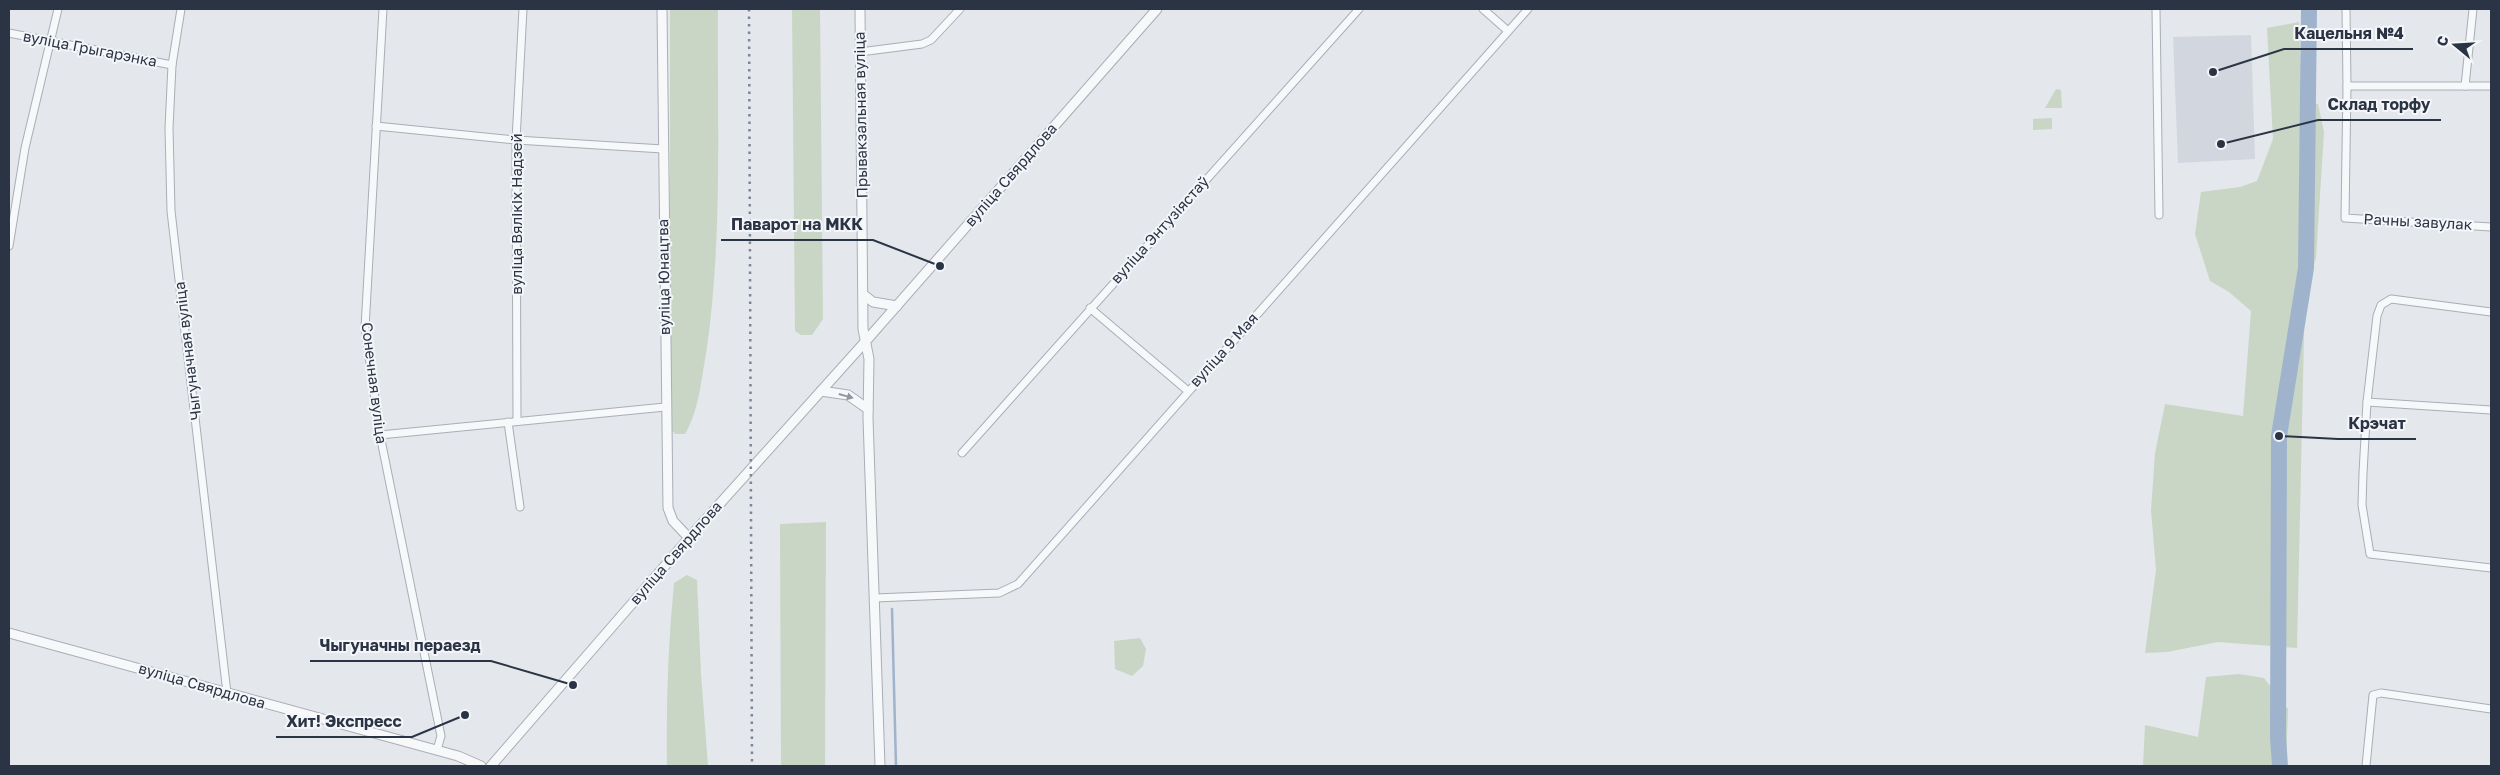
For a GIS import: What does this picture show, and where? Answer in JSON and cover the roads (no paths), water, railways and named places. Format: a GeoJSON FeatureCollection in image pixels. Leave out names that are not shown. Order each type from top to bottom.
{"type":"FeatureCollection","features":[{"type":"Feature","properties":{"kind":"street"},"geometry":{"type":"LineString","coordinates":[[9,246],[25,148],[58,9]]}},
{"type":"Feature","properties":{"kind":"street","name":"Чыгуначная вуліца"},"geometry":{"type":"LineString","coordinates":[[181,9],[172,65],[169,128],[171,211],[226,693]]}},
{"type":"Feature","properties":{"kind":"street","name":"Сонечная вуліца"},"geometry":{"type":"LineString","coordinates":[[383,9],[365,328],[380,435],[441,736],[437,750]]}},
{"type":"Feature","properties":{"kind":"street","name":"вуліца Вялікіх Надзей"},"geometry":{"type":"LineString","coordinates":[[517,420],[516,140],[523,9]]}},
{"type":"Feature","properties":{"kind":"street","name":"вуліца Юнацтва"},"geometry":{"type":"LineString","coordinates":[[662,9],[665,407],[668,508],[673,521],[689,538]]}},
{"type":"Feature","properties":{"kind":"street","name":"Прывакзальная вуліца"},"geometry":{"type":"LineString","coordinates":[[860,9],[865,342]]}},
{"type":"Feature","properties":{"kind":"street"},"geometry":{"type":"LineString","coordinates":[[860,52],[922,44],[931,40],[960,9]]}},
{"type":"Feature","properties":{"kind":"street","name":"вуліца Свярдлова"},"geometry":{"type":"LineString","coordinates":[[491,766],[689,538],[897,306],[1157,9]]}},
{"type":"Feature","properties":{"kind":"street","name":"вуліца Энтузіястаў"},"geometry":{"type":"LineString","coordinates":[[962,454],[1090,308],[1359,9]]}},
{"type":"Feature","properties":{"kind":"street"},"geometry":{"type":"LineString","coordinates":[[1483,9],[1508,31]]}},
{"type":"Feature","properties":{"kind":"street","name":"вуліца 9 Мая"},"geometry":{"type":"LineString","coordinates":[[875,598],[999,593],[1018,584],[1528,9]]}},
{"type":"Feature","properties":{"kind":"street"},"geometry":{"type":"LineString","coordinates":[[2156,9],[2159,215]]}},
{"type":"Feature","properties":{"kind":"street"},"geometry":{"type":"LineString","coordinates":[[2346,9],[2348,86],[2491,86]]}},
{"type":"Feature","properties":{"kind":"street"},"geometry":{"type":"LineString","coordinates":[[2465,86],[2473,9]]}},
{"type":"Feature","properties":{"kind":"street","name":"вуліца Грыгарэнка"},"geometry":{"type":"LineString","coordinates":[[9,32],[172,65]]}},
{"type":"Feature","properties":{"kind":"street","name":"Рачны завулак"},"geometry":{"type":"LineString","coordinates":[[2348,86],[2345,218],[2491,227]]}},
{"type":"Feature","properties":{"kind":"street"},"geometry":{"type":"LineString","coordinates":[[376,126],[516,140],[663,149]]}},
{"type":"Feature","properties":{"kind":"street"},"geometry":{"type":"LineString","coordinates":[[864,295],[873,302],[897,306]]}},
{"type":"Feature","properties":{"kind":"street"},"geometry":{"type":"LineString","coordinates":[[2491,312],[2391,299],[2382,305],[2377,316],[2367,402],[2362,505],[2370,554],[2491,568]]}},
{"type":"Feature","properties":{"kind":"street"},"geometry":{"type":"LineString","coordinates":[[1090,308],[1188,391]]}},
{"type":"Feature","properties":{"kind":"street"},"geometry":{"type":"LineString","coordinates":[[865,342],[869,359],[868,409],[880,766]]}},
{"type":"Feature","properties":{"kind":"street"},"geometry":{"type":"LineString","coordinates":[[821,391],[848,395],[868,409]]}},
{"type":"Feature","properties":{"kind":"street"},"geometry":{"type":"LineString","coordinates":[[2367,402],[2491,410]]}},
{"type":"Feature","properties":{"kind":"street"},"geometry":{"type":"LineString","coordinates":[[380,435],[517,420],[665,407]]}},
{"type":"Feature","properties":{"kind":"street"},"geometry":{"type":"LineString","coordinates":[[508,422],[520,507]]}},
{"type":"Feature","properties":{"kind":"street","name":"вуліца Свярдлова"},"geometry":{"type":"LineString","coordinates":[[9,633],[437,750],[468,759],[481,766]]}},
{"type":"Feature","properties":{"kind":"street"},"geometry":{"type":"LineString","coordinates":[[2366,766],[2373,695],[2381,693],[2491,709]]}},
{"type":"Feature","properties":{"kind":"waterway"},"geometry":{"type":"LineString","coordinates":[[2280,766],[2278,737],[2279,436],[2306,268],[2309,9]]}},
{"type":"Feature","properties":{"kind":"waterway"},"geometry":{"type":"LineString","coordinates":[[892,609],[896,766]]}},
{"type":"Feature","properties":{"kind":"railway"},"geometry":{"type":"LineString","coordinates":[[749,9],[752,766]]}},
{"type":"Feature","properties":{"kind":"place","name":"Кацельня №4"},"geometry":{"type":"Point","coordinates":[2213,72]}},
{"type":"Feature","properties":{"kind":"place","name":"Склад торфу"},"geometry":{"type":"Point","coordinates":[2221,144]}},
{"type":"Feature","properties":{"kind":"place","name":"Паварот на МКК"},"geometry":{"type":"Point","coordinates":[940,266]}},
{"type":"Feature","properties":{"kind":"place","name":"Крэчат"},"geometry":{"type":"Point","coordinates":[2279,436]}},
{"type":"Feature","properties":{"kind":"place","name":"Чыгуначны пераезд"},"geometry":{"type":"Point","coordinates":[573,685]}},
{"type":"Feature","properties":{"kind":"place","name":"Хит! Экспресс"},"geometry":{"type":"Point","coordinates":[465,715]}}]}
